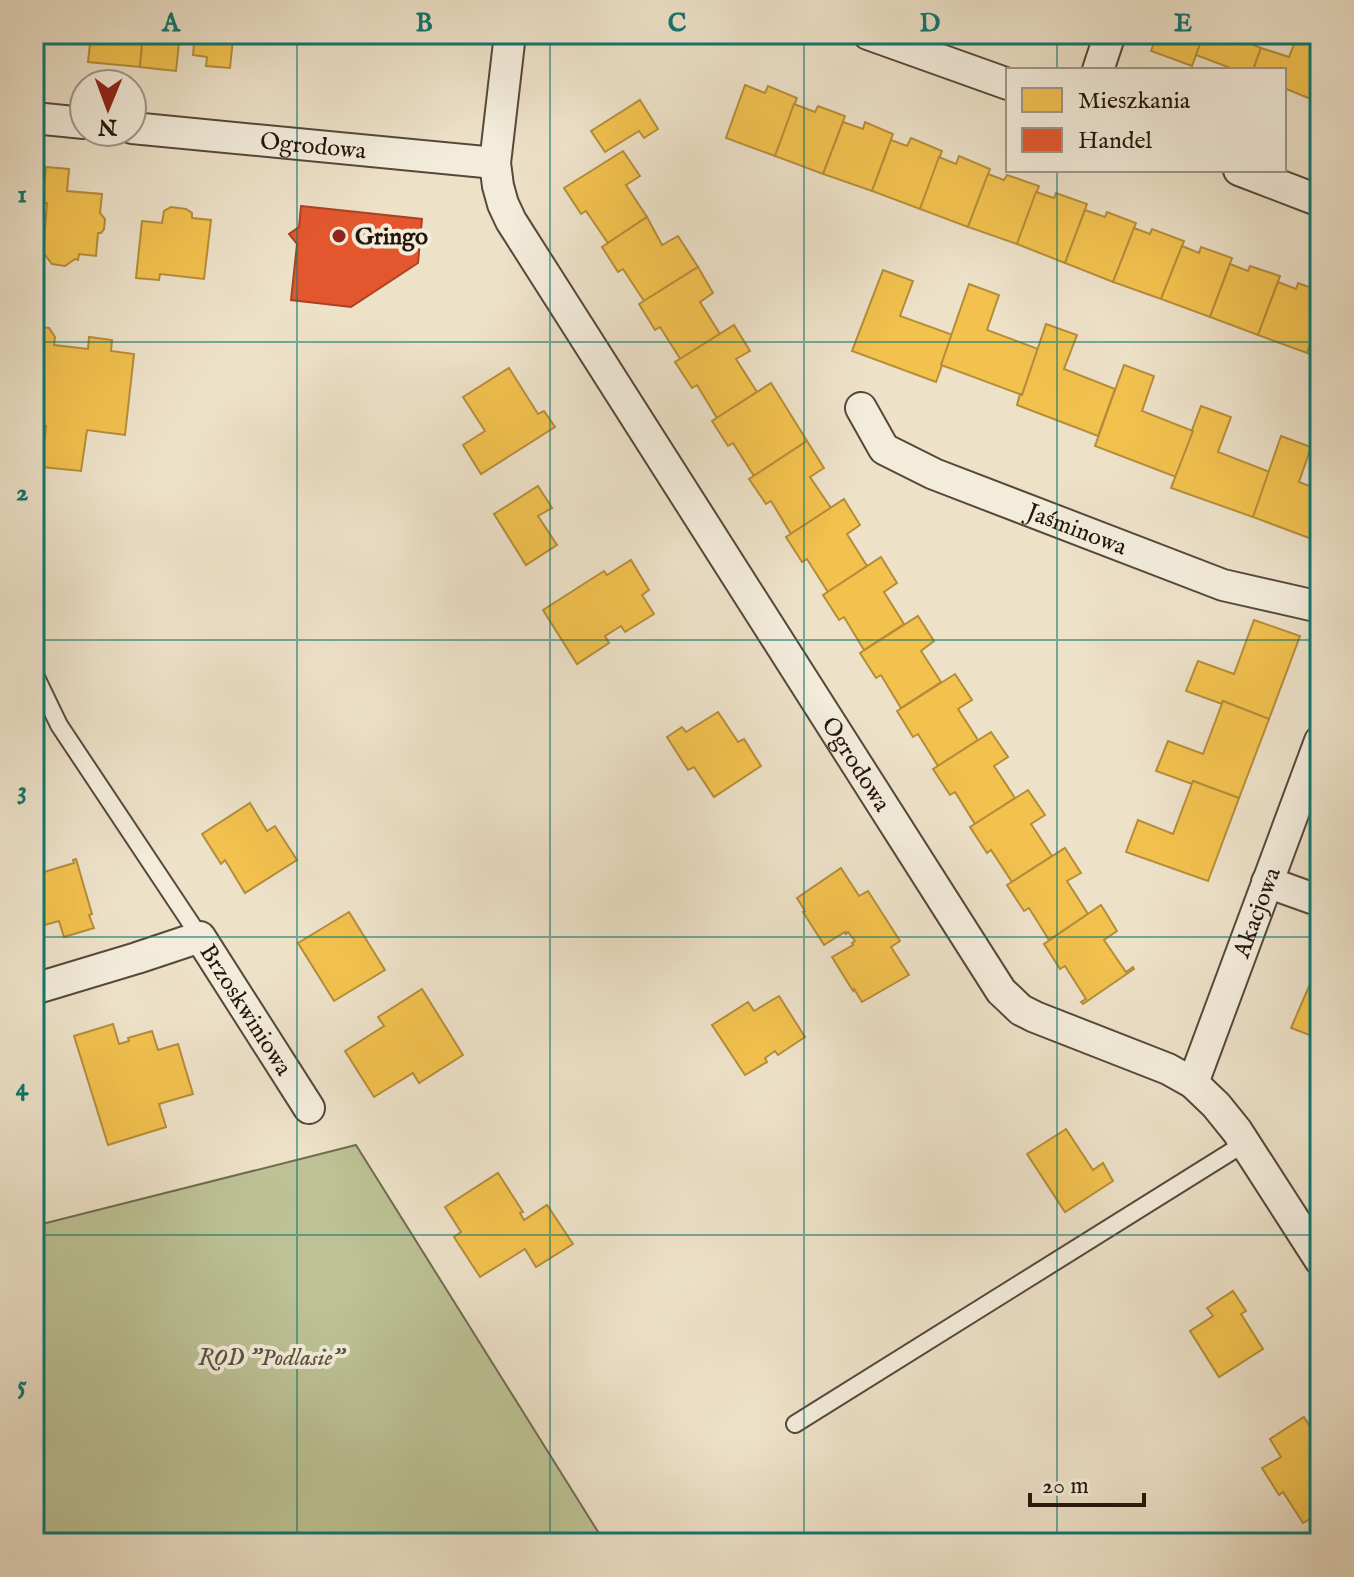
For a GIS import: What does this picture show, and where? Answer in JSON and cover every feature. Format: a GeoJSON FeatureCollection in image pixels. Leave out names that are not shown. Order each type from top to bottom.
{"type":"FeatureCollection","features":[{"type":"Feature","properties":{"kind":"street","name":"Ogrodowa"},"geometry":{"type":"LineString","coordinates":[[510,34],[495,163],[498,186],[511,221],[1001,991],[1021,1010],[1035,1017],[1168,1069],[1193,1083],[1216,1105],[1245,1143],[1320,1260]]}},
{"type":"Feature","properties":{"kind":"street"},"geometry":{"type":"LineString","coordinates":[[868,34],[1006,83]]}},
{"type":"Feature","properties":{"kind":"street"},"geometry":{"type":"LineString","coordinates":[[1099,68],[1110,34]]}},
{"type":"Feature","properties":{"kind":"street"},"geometry":{"type":"LineString","coordinates":[[34,118],[68,121]]}},
{"type":"Feature","properties":{"kind":"street","name":"Ogrodowa"},"geometry":{"type":"LineString","coordinates":[[148,130],[495,163]]}},
{"type":"Feature","properties":{"kind":"street"},"geometry":{"type":"LineString","coordinates":[[1244,172],[1320,201]]}},
{"type":"Feature","properties":{"kind":"street","name":"Jaśminowa"},"geometry":{"type":"LineString","coordinates":[[861,408],[884,449],[934,474],[1223,585],[1320,607]]}},
{"type":"Feature","properties":{"kind":"street","name":"Akacjowa"},"geometry":{"type":"LineString","coordinates":[[1193,1083],[1320,741]]}},
{"type":"Feature","properties":{"kind":"street"},"geometry":{"type":"LineString","coordinates":[[1267,882],[1320,901]]}},
{"type":"Feature","properties":{"kind":"street","name":"Brzoskwiniowa"},"geometry":{"type":"LineString","coordinates":[[34,989],[200,937],[309,1108]]}},
{"type":"Feature","properties":{"kind":"lane"},"geometry":{"type":"LineString","coordinates":[[34,673],[59,725],[200,937]]}},
{"type":"Feature","properties":{"kind":"lane"},"geometry":{"type":"LineString","coordinates":[[795,1424],[1245,1143]]}},
{"type":"Feature","properties":{"kind":"green space","name":"ROD \"Podlasie\""},"geometry":{"type":"Polygon","coordinates":[[[356,1145],[605,1543],[34,1543],[34,1226],[356,1145]]]}},
{"type":"Feature","properties":{"kind":"building: Mieszkania"},"geometry":{"type":"Polygon","coordinates":[[[91,34],[143,34],[140,67],[88,62],[91,34]]]}},
{"type":"Feature","properties":{"kind":"building: Mieszkania"},"geometry":{"type":"Polygon","coordinates":[[[143,34],[180,34],[176,71],[140,67],[143,34]]]}},
{"type":"Feature","properties":{"kind":"building: Mieszkania"},"geometry":{"type":"Polygon","coordinates":[[[195,34],[250,34],[250,40],[233,39],[230,68],[206,66],[207,57],[193,55],[195,34]]]}},
{"type":"Feature","properties":{"kind":"building: Mieszkania"},"geometry":{"type":"Polygon","coordinates":[[[1157,34],[1204,34],[1192,66],[1151,51],[1157,34]]]}},
{"type":"Feature","properties":{"kind":"building: Mieszkania"},"geometry":{"type":"Polygon","coordinates":[[[1204,34],[1241,34],[1239,39],[1261,48],[1254,68],[1228,68],[1196,55],[1204,34]]]}},
{"type":"Feature","properties":{"kind":"building: Mieszkania"},"geometry":{"type":"Polygon","coordinates":[[[1298,34],[1320,34],[1318,102],[1286,89],[1286,68],[1254,68],[1261,48],[1289,57],[1298,34]]]}},
{"type":"Feature","properties":{"kind":"building: Mieszkania"},"geometry":{"type":"Polygon","coordinates":[[[745,85],[765,93],[768,86],[797,98],[775,156],[726,138],[745,85]]]}},
{"type":"Feature","properties":{"kind":"building: Mieszkania"},"geometry":{"type":"Polygon","coordinates":[[[640,100],[658,129],[644,138],[639,131],[605,152],[591,131],[640,100]]]}},
{"type":"Feature","properties":{"kind":"building: Mieszkania"},"geometry":{"type":"Polygon","coordinates":[[[794,104],[815,112],[818,106],[845,116],[823,174],[775,156],[794,104]]]}},
{"type":"Feature","properties":{"kind":"building: Mieszkania"},"geometry":{"type":"Polygon","coordinates":[[[843,122],[863,129],[865,122],[893,134],[872,191],[823,174],[843,122]]]}},
{"type":"Feature","properties":{"kind":"building: Mieszkania"},"geometry":{"type":"Polygon","coordinates":[[[911,138],[942,151],[920,209],[872,191],[891,140],[907,146],[911,138]]]}},
{"type":"Feature","properties":{"kind":"building: Mieszkania"},"geometry":{"type":"Polygon","coordinates":[[[623,151],[640,176],[626,185],[647,217],[608,243],[586,211],[581,214],[564,188],[623,151]]]}},
{"type":"Feature","properties":{"kind":"building: Mieszkania"},"geometry":{"type":"Polygon","coordinates":[[[959,156],[990,169],[968,227],[920,209],[939,157],[956,164],[959,156]]]}},
{"type":"Feature","properties":{"kind":"building: Mieszkania"},"geometry":{"type":"Polygon","coordinates":[[[46,167],[69,169],[67,191],[102,194],[100,213],[105,219],[104,229],[98,233],[96,256],[79,254],[78,260],[65,266],[52,264],[43,255],[47,203],[42,203],[46,167]]]}},
{"type":"Feature","properties":{"kind":"building: Mieszkania"},"geometry":{"type":"Polygon","coordinates":[[[988,174],[1004,180],[1007,175],[1039,186],[1017,244],[968,227],[988,174]]]}},
{"type":"Feature","properties":{"kind":"building: Mieszkania"},"geometry":{"type":"Polygon","coordinates":[[[1036,192],[1054,198],[1056,193],[1087,204],[1065,263],[1017,244],[1036,192]]]}},
{"type":"Feature","properties":{"kind":"building: Mieszkania"},"geometry":{"type":"Polygon","coordinates":[[[171,207],[186,209],[192,213],[192,218],[211,220],[204,279],[160,274],[159,280],[136,278],[142,221],[162,223],[164,211],[171,207]]]}},
{"type":"Feature","properties":{"kind":"building: Mieszkania"},"geometry":{"type":"Polygon","coordinates":[[[1085,210],[1105,217],[1107,212],[1136,223],[1113,282],[1065,263],[1085,210]]]}},
{"type":"Feature","properties":{"kind":"building: Mieszkania"},"geometry":{"type":"Polygon","coordinates":[[[647,217],[662,245],[678,236],[698,267],[644,301],[623,269],[618,272],[602,247],[647,217]]]}},
{"type":"Feature","properties":{"kind":"building: Mieszkania"},"geometry":{"type":"Polygon","coordinates":[[[1134,228],[1150,234],[1152,229],[1184,241],[1161,299],[1113,282],[1134,228]]]}},
{"type":"Feature","properties":{"kind":"building: Mieszkania"},"geometry":{"type":"Polygon","coordinates":[[[1182,246],[1199,253],[1201,247],[1232,258],[1210,317],[1161,299],[1182,246]]]}},
{"type":"Feature","properties":{"kind":"building: Mieszkania"},"geometry":{"type":"Polygon","coordinates":[[[1230,264],[1248,271],[1250,266],[1280,276],[1258,335],[1210,317],[1230,264]]]}},
{"type":"Feature","properties":{"kind":"building: Mieszkania"},"geometry":{"type":"Polygon","coordinates":[[[698,267],[713,293],[700,302],[720,334],[681,360],[660,327],[655,330],[639,304],[698,267]]]}},
{"type":"Feature","properties":{"kind":"building: Mieszkania"},"geometry":{"type":"Polygon","coordinates":[[[883,270],[913,281],[900,316],[953,335],[936,382],[852,351],[883,270]]]}},
{"type":"Feature","properties":{"kind":"building: Mieszkania"},"geometry":{"type":"Polygon","coordinates":[[[1278,282],[1296,289],[1298,283],[1320,291],[1320,318],[1307,353],[1258,335],[1278,282]]]}},
{"type":"Feature","properties":{"kind":"building: Mieszkania"},"geometry":{"type":"Polygon","coordinates":[[[969,284],[999,295],[987,330],[1038,349],[1022,395],[941,365],[969,284]]]}},
{"type":"Feature","properties":{"kind":"building: Mieszkania"},"geometry":{"type":"Polygon","coordinates":[[[1320,318],[1320,358],[1307,353],[1320,318]]]}},
{"type":"Feature","properties":{"kind":"building: Mieszkania"},"geometry":{"type":"Polygon","coordinates":[[[1046,324],[1077,335],[1064,369],[1115,389],[1098,436],[1017,405],[1046,324]]]}},
{"type":"Feature","properties":{"kind":"building: Mieszkania"},"geometry":{"type":"Polygon","coordinates":[[[734,325],[750,351],[736,359],[757,392],[717,418],[697,385],[692,388],[675,362],[734,325]]]}},
{"type":"Feature","properties":{"kind":"building: Mieszkania"},"geometry":{"type":"Polygon","coordinates":[[[41,327],[49,328],[55,337],[54,345],[88,349],[89,337],[112,340],[111,351],[134,354],[125,435],[87,430],[81,471],[42,467],[46,426],[36,425],[44,349],[34,343],[34,333],[41,327]]]}},
{"type":"Feature","properties":{"kind":"building: Mieszkania"},"geometry":{"type":"Polygon","coordinates":[[[1124,365],[1154,376],[1142,411],[1193,431],[1176,477],[1095,446],[1124,365]]]}},
{"type":"Feature","properties":{"kind":"building: Mieszkania"},"geometry":{"type":"Polygon","coordinates":[[[509,368],[538,414],[544,411],[555,427],[481,474],[463,445],[485,431],[463,397],[509,368]]]}},
{"type":"Feature","properties":{"kind":"building: Mieszkania"},"geometry":{"type":"Polygon","coordinates":[[[771,383],[807,441],[754,476],[733,443],[728,446],[712,421],[771,383]]]}},
{"type":"Feature","properties":{"kind":"building: Mieszkania"},"geometry":{"type":"Polygon","coordinates":[[[1201,406],[1231,417],[1218,452],[1270,472],[1253,517],[1171,488],[1201,406]]]}},
{"type":"Feature","properties":{"kind":"building: Mieszkania"},"geometry":{"type":"Polygon","coordinates":[[[1281,436],[1311,447],[1299,482],[1320,490],[1320,542],[1253,517],[1281,436]]]}},
{"type":"Feature","properties":{"kind":"building: Mieszkania"},"geometry":{"type":"Polygon","coordinates":[[[807,441],[824,468],[810,477],[831,508],[791,534],[771,501],[766,504],[749,479],[807,441]]]}},
{"type":"Feature","properties":{"kind":"building: Mieszkania"},"geometry":{"type":"Polygon","coordinates":[[[538,486],[552,508],[538,516],[557,545],[526,565],[494,514],[538,486]]]}},
{"type":"Feature","properties":{"kind":"building: Mieszkania"},"geometry":{"type":"Polygon","coordinates":[[[844,499],[860,525],[847,534],[867,566],[828,592],[807,559],[802,562],[786,537],[844,499]]]}},
{"type":"Feature","properties":{"kind":"building: Mieszkania"},"geometry":{"type":"Polygon","coordinates":[[[881,557],[897,583],[884,592],[904,624],[864,650],[844,617],[839,620],[823,595],[881,557]]]}},
{"type":"Feature","properties":{"kind":"building: Mieszkania"},"geometry":{"type":"Polygon","coordinates":[[[631,560],[649,590],[642,595],[654,614],[625,632],[621,626],[605,636],[609,643],[577,664],[543,610],[604,571],[607,575],[631,560]]]}},
{"type":"Feature","properties":{"kind":"building: Mieszkania"},"geometry":{"type":"Polygon","coordinates":[[[918,616],[934,641],[921,651],[941,682],[901,708],[881,675],[876,678],[860,653],[918,616]]]}},
{"type":"Feature","properties":{"kind":"building: Mieszkania"},"geometry":{"type":"Polygon","coordinates":[[[1254,620],[1300,636],[1269,719],[1186,691],[1198,661],[1234,674],[1254,620]]]}},
{"type":"Feature","properties":{"kind":"building: Mieszkania"},"geometry":{"type":"Polygon","coordinates":[[[955,674],[972,700],[958,709],[978,740],[938,766],[918,734],[913,737],[897,711],[955,674]]]}},
{"type":"Feature","properties":{"kind":"building: Mieszkania"},"geometry":{"type":"Polygon","coordinates":[[[1223,701],[1269,719],[1239,798],[1156,771],[1168,741],[1203,754],[1223,701]]]}},
{"type":"Feature","properties":{"kind":"building: Mieszkania"},"geometry":{"type":"Polygon","coordinates":[[[718,712],[738,742],[744,739],[761,766],[714,797],[694,767],[688,770],[667,737],[682,727],[686,732],[718,712]]]}},
{"type":"Feature","properties":{"kind":"building: Mieszkania"},"geometry":{"type":"Polygon","coordinates":[[[991,732],[1008,757],[994,766],[1015,798],[975,824],[955,792],[950,795],[933,769],[991,732]]]}},
{"type":"Feature","properties":{"kind":"building: Mieszkania"},"geometry":{"type":"Polygon","coordinates":[[[1193,781],[1239,798],[1208,881],[1126,852],[1138,820],[1173,834],[1193,781]]]}},
{"type":"Feature","properties":{"kind":"building: Mieszkania"},"geometry":{"type":"Polygon","coordinates":[[[1028,790],[1045,815],[1031,824],[1052,856],[1012,882],[991,850],[987,853],[970,827],[1028,790]]]}},
{"type":"Feature","properties":{"kind":"building: Mieszkania"},"geometry":{"type":"Polygon","coordinates":[[[250,803],[267,831],[275,826],[297,860],[245,893],[225,860],[221,864],[202,834],[250,803]]]}},
{"type":"Feature","properties":{"kind":"building: Mieszkania"},"geometry":{"type":"Polygon","coordinates":[[[1065,848],[1081,873],[1067,881],[1088,914],[1049,940],[1029,908],[1024,911],[1007,885],[1065,848]]]}},
{"type":"Feature","properties":{"kind":"building: Mieszkania"},"geometry":{"type":"Polygon","coordinates":[[[76,859],[94,928],[64,937],[59,921],[34,928],[34,875],[74,863],[76,859]]]}},
{"type":"Feature","properties":{"kind":"building: Mieszkania"},"geometry":{"type":"Polygon","coordinates":[[[841,868],[859,896],[868,891],[900,941],[891,947],[909,975],[862,1002],[832,957],[855,941],[845,932],[824,945],[797,898],[841,868]]]}},
{"type":"Feature","properties":{"kind":"building: Mieszkania"},"geometry":{"type":"Polygon","coordinates":[[[1101,905],[1117,931],[1104,940],[1126,972],[1134,969],[1083,1004],[1081,1002],[1086,999],[1065,966],[1060,969],[1044,944],[1101,905]]]}},
{"type":"Feature","properties":{"kind":"building: Mieszkania"},"geometry":{"type":"Polygon","coordinates":[[[349,912],[385,970],[334,1001],[298,943],[349,912]]]}},
{"type":"Feature","properties":{"kind":"building: Mieszkania"},"geometry":{"type":"Polygon","coordinates":[[[1320,963],[1320,1039],[1291,1028],[1320,963]]]}},
{"type":"Feature","properties":{"kind":"building: Mieszkania"},"geometry":{"type":"Polygon","coordinates":[[[422,989],[463,1055],[419,1083],[413,1073],[374,1097],[345,1051],[384,1026],[378,1017],[422,989]]]}},
{"type":"Feature","properties":{"kind":"building: Mieszkania"},"geometry":{"type":"Polygon","coordinates":[[[779,996],[805,1037],[778,1055],[775,1051],[765,1058],[767,1062],[745,1075],[712,1025],[748,1002],[754,1011],[779,996]]]}},
{"type":"Feature","properties":{"kind":"building: Mieszkania"},"geometry":{"type":"Polygon","coordinates":[[[113,1024],[119,1044],[152,1031],[158,1050],[178,1044],[193,1094],[159,1104],[166,1127],[108,1145],[74,1036],[113,1024]]]}},
{"type":"Feature","properties":{"kind":"building: Mieszkania"},"geometry":{"type":"Polygon","coordinates":[[[1066,1129],[1093,1170],[1103,1163],[1113,1181],[1065,1212],[1027,1154],[1066,1129]]]}},
{"type":"Feature","properties":{"kind":"building: Mieszkania"},"geometry":{"type":"Polygon","coordinates":[[[498,1173],[523,1212],[520,1213],[524,1220],[547,1205],[573,1244],[536,1267],[525,1249],[480,1277],[454,1237],[461,1232],[445,1207],[498,1173]]]}},
{"type":"Feature","properties":{"kind":"building: Mieszkania"},"geometry":{"type":"Polygon","coordinates":[[[1233,1291],[1246,1311],[1241,1314],[1263,1349],[1219,1377],[1190,1331],[1213,1316],[1207,1308],[1233,1291]]]}},
{"type":"Feature","properties":{"kind":"building: Mieszkania"},"geometry":{"type":"Polygon","coordinates":[[[1304,1417],[1320,1443],[1320,1513],[1303,1523],[1283,1492],[1279,1495],[1262,1468],[1281,1457],[1270,1439],[1304,1417]]]}},
{"type":"Feature","properties":{"kind":"building: Handel"},"geometry":{"type":"Polygon","coordinates":[[[301,206],[422,219],[418,263],[351,307],[291,300],[297,244],[289,234],[299,227],[301,206]]]}},
{"type":"Feature","properties":{"kind":"place","name":"Gringo"},"geometry":{"type":"Point","coordinates":[339,236]}}]}
